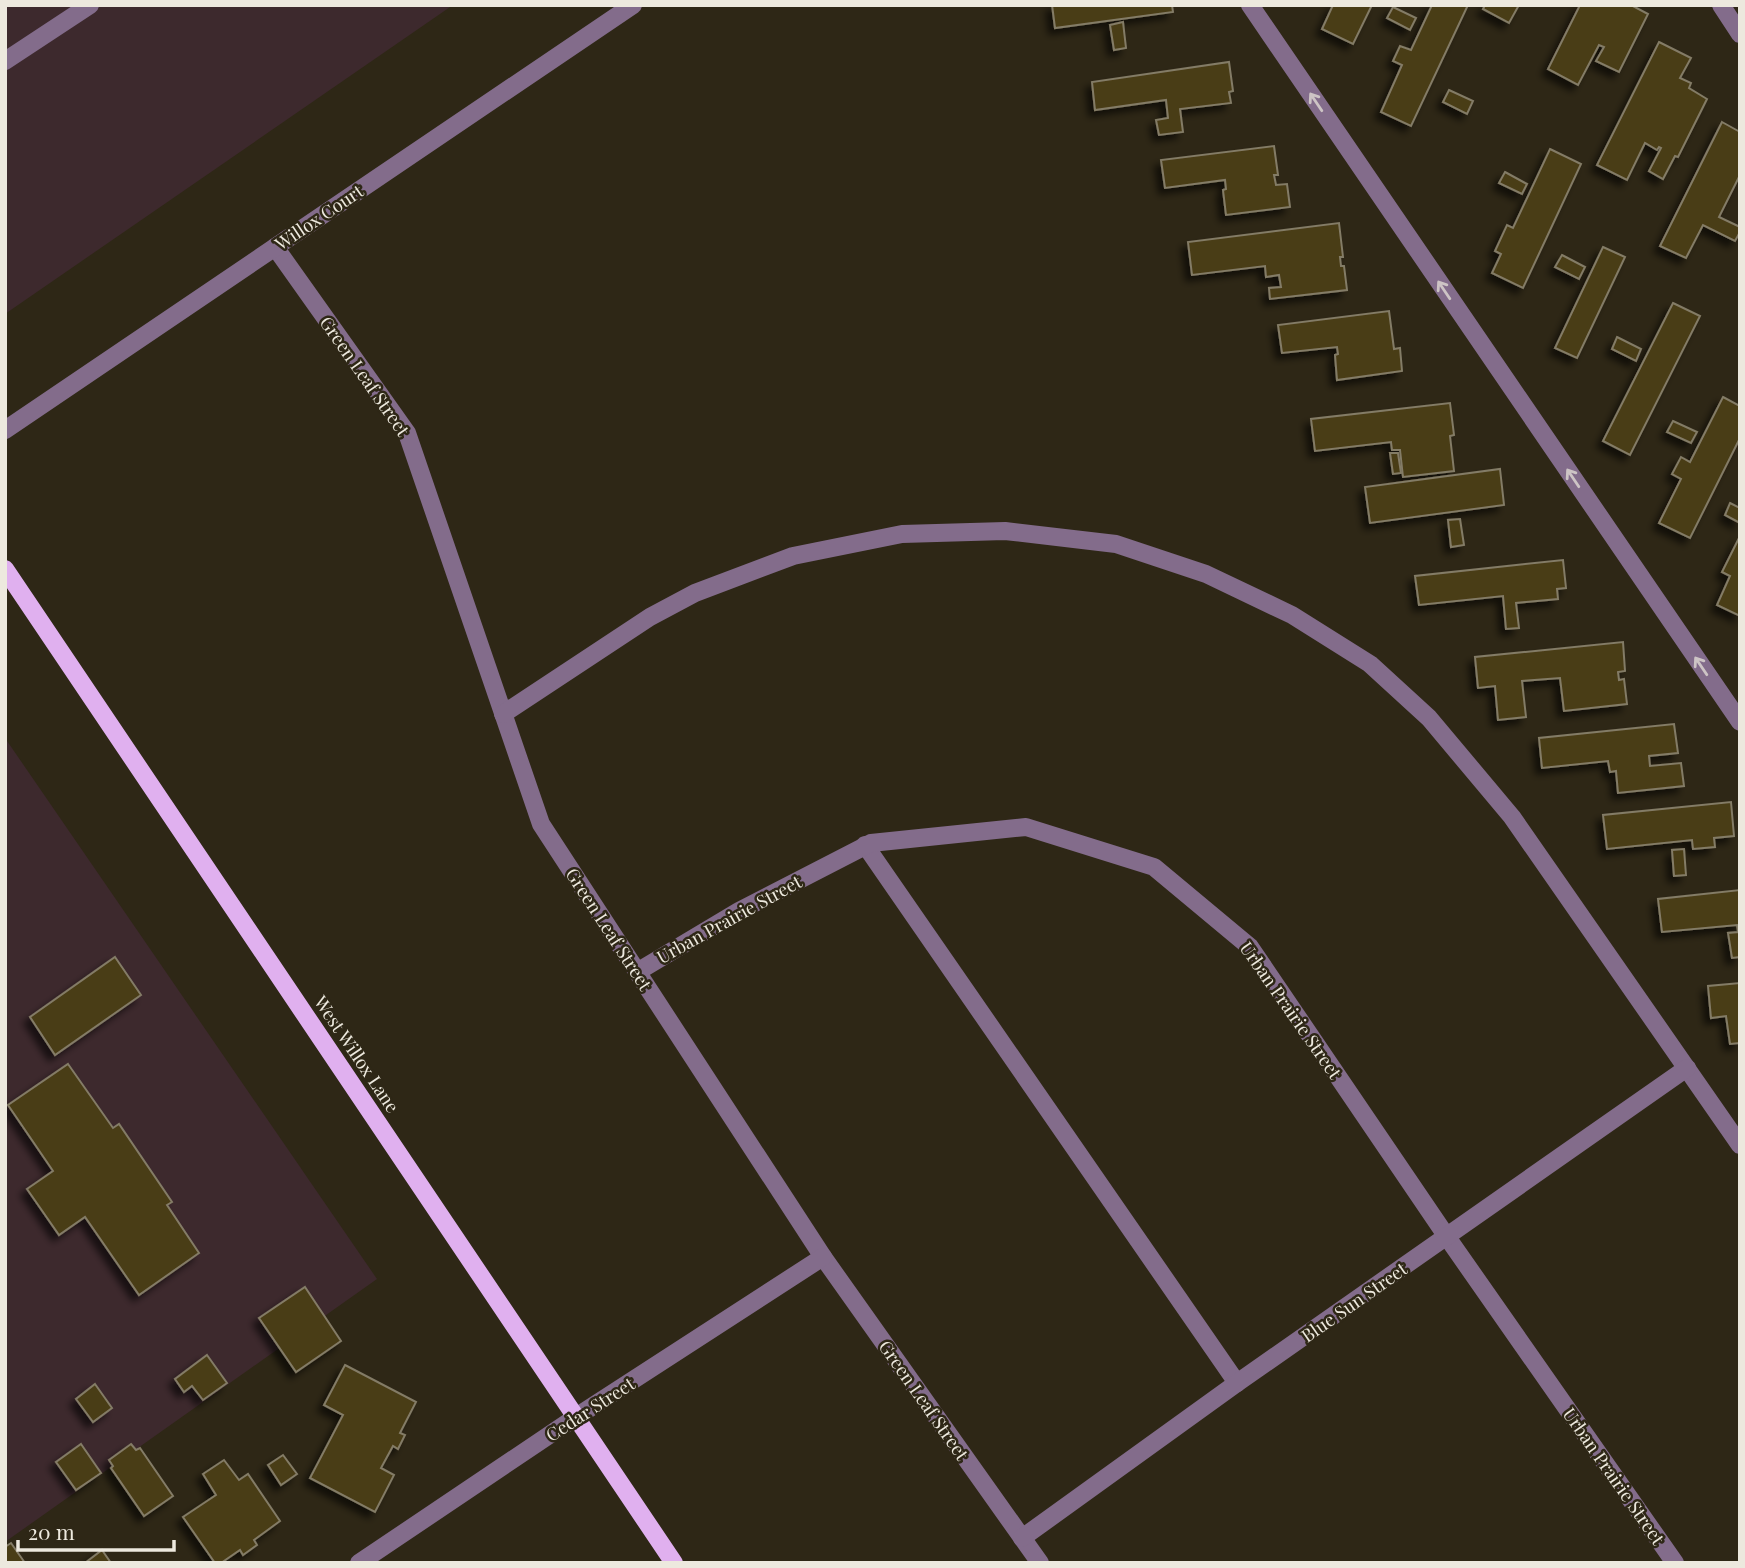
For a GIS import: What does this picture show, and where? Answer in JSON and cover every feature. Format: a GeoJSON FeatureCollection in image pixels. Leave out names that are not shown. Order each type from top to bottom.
{"type":"FeatureCollection","features":[{"type":"Feature","properties":{"kind":"main road","name":"West Willox Lane"},"geometry":{"type":"LineString","coordinates":[[5,569],[674,1563]]}},
{"type":"Feature","properties":{"kind":"street"},"geometry":{"type":"LineString","coordinates":[[5,61],[90,5]]}},
{"type":"Feature","properties":{"kind":"street","name":"Willox Court"},"geometry":{"type":"LineString","coordinates":[[5,430],[633,5]]}},
{"type":"Feature","properties":{"kind":"street"},"geometry":{"type":"LineString","coordinates":[[1250,5],[1740,722]]}},
{"type":"Feature","properties":{"kind":"street"},"geometry":{"type":"LineString","coordinates":[[1721,5],[1740,34]]}},
{"type":"Feature","properties":{"kind":"street","name":"Green Leaf Street"},"geometry":{"type":"LineString","coordinates":[[275,247],[407,433],[541,824],[823,1257],[1040,1563]]}},
{"type":"Feature","properties":{"kind":"street"},"geometry":{"type":"LineString","coordinates":[[503,713],[650,617],[695,593],[793,556],[902,534],[1005,531],[1116,544],[1206,574],[1292,615],[1370,664],[1429,718],[1513,817],[1740,1144]]}},
{"type":"Feature","properties":{"kind":"street","name":"Urban Prairie Street"},"geometry":{"type":"LineString","coordinates":[[637,972],[739,911],[871,843],[1026,827],[1154,867],[1250,947],[1447,1237],[1675,1563]]}},
{"type":"Feature","properties":{"kind":"street"},"geometry":{"type":"LineString","coordinates":[[865,845],[1237,1384]]}},
{"type":"Feature","properties":{"kind":"street","name":"Blue Sun Street"},"geometry":{"type":"LineString","coordinates":[[1022,1538],[1687,1068]]}},
{"type":"Feature","properties":{"kind":"street","name":"Cedar Street"},"geometry":{"type":"LineString","coordinates":[[359,1563],[576,1417],[823,1257]]}},
{"type":"Feature","properties":{"kind":"shaded area"},"geometry":{"type":"Polygon","coordinates":[[[5,5],[453,5],[5,314],[5,5]]]}},
{"type":"Feature","properties":{"kind":"shaded area"},"geometry":{"type":"Polygon","coordinates":[[[5,738],[377,1279],[5,1542],[5,738]]]}},
{"type":"Feature","properties":{"kind":"building"},"geometry":{"type":"Polygon","coordinates":[[[1052,5],[1172,5],[1173,12],[1055,28],[1052,5]]]}},
{"type":"Feature","properties":{"kind":"building"},"geometry":{"type":"Polygon","coordinates":[[[1333,5],[1372,5],[1353,44],[1322,29],[1333,5]]]}},
{"type":"Feature","properties":{"kind":"building"},"geometry":{"type":"Polygon","coordinates":[[[1432,5],[1468,5],[1411,126],[1381,112],[1402,65],[1393,61],[1400,46],[1411,50],[1432,5]]]}},
{"type":"Feature","properties":{"kind":"building"},"geometry":{"type":"Polygon","coordinates":[[[1485,5],[1519,5],[1509,23],[1483,9],[1485,5]]]}},
{"type":"Feature","properties":{"kind":"building"},"geometry":{"type":"Polygon","coordinates":[[[1580,5],[1631,5],[1648,14],[1619,72],[1596,61],[1604,47],[1599,45],[1578,85],[1548,69],[1580,5]]]}},
{"type":"Feature","properties":{"kind":"building"},"geometry":{"type":"Polygon","coordinates":[[[1393,7],[1416,18],[1410,30],[1387,18],[1393,7]]]}},
{"type":"Feature","properties":{"kind":"building"},"geometry":{"type":"Polygon","coordinates":[[[1123,22],[1126,48],[1114,50],[1110,25],[1123,22]]]}},
{"type":"Feature","properties":{"kind":"building"},"geometry":{"type":"Polygon","coordinates":[[[1659,42],[1691,58],[1680,78],[1691,83],[1689,88],[1707,99],[1678,157],[1675,156],[1663,179],[1649,171],[1661,148],[1657,150],[1645,143],[1627,180],[1597,165],[1659,42]]]}},
{"type":"Feature","properties":{"kind":"building"},"geometry":{"type":"Polygon","coordinates":[[[1229,62],[1233,91],[1229,92],[1231,103],[1180,109],[1183,132],[1159,135],[1156,120],[1168,118],[1166,100],[1095,110],[1092,82],[1229,62]]]}},
{"type":"Feature","properties":{"kind":"building"},"geometry":{"type":"Polygon","coordinates":[[[1449,90],[1473,101],[1467,114],[1443,102],[1449,90]]]}},
{"type":"Feature","properties":{"kind":"building"},"geometry":{"type":"Polygon","coordinates":[[[1722,122],[1740,132],[1740,175],[1719,217],[1740,227],[1740,232],[1735,241],[1703,225],[1686,258],[1660,246],[1722,122]]]}},
{"type":"Feature","properties":{"kind":"building"},"geometry":{"type":"Polygon","coordinates":[[[1274,146],[1278,175],[1274,175],[1276,185],[1287,184],[1290,207],[1226,215],[1223,190],[1226,189],[1225,180],[1165,188],[1161,160],[1274,146]]]}},
{"type":"Feature","properties":{"kind":"building"},"geometry":{"type":"Polygon","coordinates":[[[1550,149],[1581,164],[1523,288],[1492,273],[1501,254],[1495,251],[1507,225],[1513,228],[1550,149]]]}},
{"type":"Feature","properties":{"kind":"building"},"geometry":{"type":"Polygon","coordinates":[[[1505,172],[1527,184],[1522,194],[1499,183],[1505,172]]]}},
{"type":"Feature","properties":{"kind":"building"},"geometry":{"type":"Polygon","coordinates":[[[1339,223],[1343,257],[1340,257],[1341,266],[1344,266],[1347,290],[1270,299],[1269,288],[1281,287],[1279,275],[1266,277],[1265,266],[1192,275],[1188,242],[1339,223]]]}},
{"type":"Feature","properties":{"kind":"building"},"geometry":{"type":"Polygon","coordinates":[[[1603,247],[1625,257],[1577,358],[1555,348],[1603,247]]]}},
{"type":"Feature","properties":{"kind":"building"},"geometry":{"type":"Polygon","coordinates":[[[1562,255],[1585,267],[1579,279],[1555,267],[1562,255]]]}},
{"type":"Feature","properties":{"kind":"building"},"geometry":{"type":"Polygon","coordinates":[[[1673,303],[1700,316],[1630,455],[1603,441],[1673,303]]]}},
{"type":"Feature","properties":{"kind":"building"},"geometry":{"type":"Polygon","coordinates":[[[1389,311],[1394,349],[1400,348],[1402,371],[1337,380],[1337,347],[1282,353],[1278,325],[1389,311]]]}},
{"type":"Feature","properties":{"kind":"building"},"geometry":{"type":"Polygon","coordinates":[[[1617,337],[1641,349],[1636,361],[1612,349],[1617,337]]]}},
{"type":"Feature","properties":{"kind":"building"},"geometry":{"type":"Polygon","coordinates":[[[1723,397],[1740,406],[1740,438],[1690,538],[1659,523],[1681,479],[1672,474],[1681,457],[1690,462],[1723,397]]]}},
{"type":"Feature","properties":{"kind":"building"},"geometry":{"type":"Polygon","coordinates":[[[1450,403],[1454,435],[1450,436],[1454,471],[1403,477],[1400,450],[1392,450],[1391,442],[1315,451],[1311,419],[1450,403]]]}},
{"type":"Feature","properties":{"kind":"building"},"geometry":{"type":"Polygon","coordinates":[[[1673,421],[1697,432],[1691,443],[1667,432],[1673,421]]]}},
{"type":"Feature","properties":{"kind":"building"},"geometry":{"type":"Polygon","coordinates":[[[1390,453],[1398,453],[1401,473],[1393,474],[1390,453]]]}},
{"type":"Feature","properties":{"kind":"building"},"geometry":{"type":"Polygon","coordinates":[[[1500,469],[1504,505],[1370,523],[1365,487],[1500,469]]]}},
{"type":"Feature","properties":{"kind":"building"},"geometry":{"type":"Polygon","coordinates":[[[1730,503],[1740,508],[1740,523],[1725,515],[1730,503]]]}},
{"type":"Feature","properties":{"kind":"building"},"geometry":{"type":"Polygon","coordinates":[[[1460,519],[1464,545],[1451,547],[1448,520],[1460,519]]]}},
{"type":"Feature","properties":{"kind":"building"},"geometry":{"type":"Polygon","coordinates":[[[1740,536],[1740,616],[1717,605],[1730,576],[1722,572],[1740,536]]]}},
{"type":"Feature","properties":{"kind":"building"},"geometry":{"type":"Polygon","coordinates":[[[1563,560],[1566,588],[1557,589],[1558,599],[1516,603],[1519,628],[1506,629],[1503,596],[1419,605],[1415,576],[1563,560]]]}},
{"type":"Feature","properties":{"kind":"building"},"geometry":{"type":"Polygon","coordinates":[[[1623,642],[1625,671],[1618,672],[1619,680],[1624,679],[1627,704],[1564,711],[1560,678],[1522,681],[1526,717],[1498,720],[1495,686],[1478,688],[1475,657],[1623,642]]]}},
{"type":"Feature","properties":{"kind":"building"},"geometry":{"type":"Polygon","coordinates":[[[1674,724],[1678,753],[1649,756],[1650,766],[1681,763],[1684,786],[1618,793],[1616,771],[1610,772],[1608,761],[1542,768],[1539,738],[1674,724]]]}},
{"type":"Feature","properties":{"kind":"building"},"geometry":{"type":"Polygon","coordinates":[[[1731,802],[1734,836],[1714,838],[1715,847],[1693,849],[1692,840],[1607,849],[1603,815],[1731,802]]]}},
{"type":"Feature","properties":{"kind":"building"},"geometry":{"type":"Polygon","coordinates":[[[1684,849],[1686,875],[1674,876],[1672,850],[1684,849]]]}},
{"type":"Feature","properties":{"kind":"building"},"geometry":{"type":"Polygon","coordinates":[[[1740,890],[1740,957],[1732,958],[1728,933],[1738,932],[1737,925],[1662,932],[1658,899],[1740,890]]]}},
{"type":"Feature","properties":{"kind":"building"},"geometry":{"type":"Polygon","coordinates":[[[115,957],[141,995],[55,1055],[30,1017],[115,957]]]}},
{"type":"Feature","properties":{"kind":"building"},"geometry":{"type":"Polygon","coordinates":[[[1740,983],[1740,1043],[1730,1044],[1726,1016],[1711,1018],[1708,986],[1740,983]]]}},
{"type":"Feature","properties":{"kind":"building"},"geometry":{"type":"Polygon","coordinates":[[[68,1064],[113,1128],[119,1124],[172,1202],[167,1205],[199,1253],[139,1295],[85,1217],[59,1235],[27,1189],[53,1171],[8,1105],[68,1064]]]}},
{"type":"Feature","properties":{"kind":"building"},"geometry":{"type":"Polygon","coordinates":[[[305,1287],[341,1341],[296,1372],[259,1318],[305,1287]]]}},
{"type":"Feature","properties":{"kind":"building"},"geometry":{"type":"Polygon","coordinates":[[[207,1355],[227,1383],[203,1400],[192,1386],[184,1392],[175,1379],[207,1355]]]}},
{"type":"Feature","properties":{"kind":"building"},"geometry":{"type":"Polygon","coordinates":[[[345,1365],[416,1402],[400,1433],[405,1435],[398,1449],[393,1446],[381,1468],[394,1475],[375,1512],[310,1478],[343,1415],[324,1405],[345,1365]]]}},
{"type":"Feature","properties":{"kind":"building"},"geometry":{"type":"Polygon","coordinates":[[[95,1384],[112,1408],[93,1422],[76,1399],[95,1384]]]}},
{"type":"Feature","properties":{"kind":"building"},"geometry":{"type":"Polygon","coordinates":[[[81,1444],[101,1473],[76,1490],[56,1462],[81,1444]]]}},
{"type":"Feature","properties":{"kind":"building"},"geometry":{"type":"Polygon","coordinates":[[[131,1444],[136,1450],[140,1448],[173,1496],[144,1516],[111,1468],[113,1466],[109,1460],[131,1444]]]}},
{"type":"Feature","properties":{"kind":"building"},"geometry":{"type":"Polygon","coordinates":[[[283,1455],[297,1474],[281,1485],[268,1465],[283,1455]]]}},
{"type":"Feature","properties":{"kind":"building"},"geometry":{"type":"Polygon","coordinates":[[[224,1460],[239,1480],[248,1474],[280,1521],[254,1540],[257,1545],[243,1555],[240,1550],[221,1563],[215,1563],[183,1517],[216,1495],[203,1474],[224,1460]]]}},
{"type":"Feature","properties":{"kind":"building"},"geometry":{"type":"Polygon","coordinates":[[[11,1543],[25,1563],[5,1563],[5,1547],[11,1543]]]}},
{"type":"Feature","properties":{"kind":"building"},"geometry":{"type":"Polygon","coordinates":[[[102,1550],[111,1563],[85,1563],[102,1550]]]}}]}
